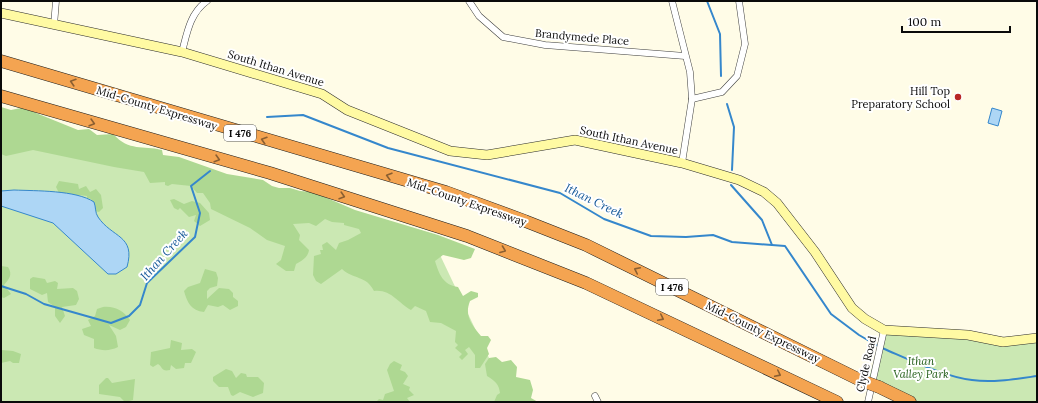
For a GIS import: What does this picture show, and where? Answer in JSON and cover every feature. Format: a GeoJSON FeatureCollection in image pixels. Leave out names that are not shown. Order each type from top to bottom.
{"type":"FeatureCollection","features":[{"type":"Feature","properties":{"kind":"highway","name":"Mid-County Expressway"},"geometry":{"type":"LineString","coordinates":[[1,61],[350,166],[446,192],[525,221],[586,245],[860,380],[879,387],[910,402]]}},
{"type":"Feature","properties":{"kind":"highway"},"geometry":{"type":"LineString","coordinates":[[1,96],[270,173],[467,236],[586,283],[837,402]]}},
{"type":"Feature","properties":{"kind":"street"},"geometry":{"type":"LineString","coordinates":[[54,25],[56,1]]}},
{"type":"Feature","properties":{"kind":"street"},"geometry":{"type":"LineString","coordinates":[[182,52],[190,21],[197,10],[208,1]]}},
{"type":"Feature","properties":{"kind":"street","name":"Brandymede Place"},"geometry":{"type":"LineString","coordinates":[[469,1],[479,16],[503,37],[545,46],[685,56]]}},
{"type":"Feature","properties":{"kind":"street"},"geometry":{"type":"LineString","coordinates":[[672,1],[690,72],[692,99],[682,163]]}},
{"type":"Feature","properties":{"kind":"street"},"geometry":{"type":"LineString","coordinates":[[692,99],[722,92],[737,76],[745,44],[739,1]]}},
{"type":"Feature","properties":{"kind":"street","name":"South Ithan Avenue"},"geometry":{"type":"LineString","coordinates":[[1,13],[182,52],[322,94],[347,110],[450,151],[487,155],[575,140],[682,163],[747,183],[764,192],[777,203],[815,252],[852,308],[865,319],[884,330],[968,335],[1002,342],[1037,338]]}},
{"type":"Feature","properties":{"kind":"street","name":"Clyde Road"},"geometry":{"type":"LineString","coordinates":[[868,402],[884,330]]}},
{"type":"Feature","properties":{"kind":"green space"},"geometry":{"type":"Polygon","coordinates":[[[1,107],[11,110],[26,107],[36,113],[78,130],[89,129],[97,135],[113,134],[119,140],[131,146],[162,150],[163,155],[179,157],[227,174],[263,180],[272,186],[279,188],[290,188],[300,191],[313,192],[355,210],[438,235],[475,249],[471,258],[464,260],[443,255],[435,261],[442,278],[449,284],[458,287],[463,296],[471,291],[478,293],[478,297],[470,301],[468,306],[468,316],[481,336],[488,336],[491,340],[487,348],[489,354],[480,368],[475,368],[475,355],[469,347],[465,350],[468,354],[462,360],[459,357],[462,354],[455,348],[458,345],[455,342],[456,331],[441,323],[430,322],[426,311],[415,306],[411,310],[390,294],[374,291],[367,282],[342,269],[321,284],[316,281],[313,275],[314,256],[321,254],[320,250],[323,250],[322,245],[327,242],[336,250],[339,243],[361,233],[359,229],[344,225],[344,223],[332,222],[325,219],[316,226],[309,223],[293,224],[300,235],[299,240],[309,250],[307,255],[296,264],[294,271],[286,271],[276,264],[281,260],[285,246],[267,240],[250,228],[211,209],[210,203],[203,193],[197,193],[191,186],[172,184],[168,186],[165,185],[165,182],[150,183],[144,172],[33,150],[6,156],[1,154],[1,107]]]}},
{"type":"Feature","properties":{"kind":"green space"},"geometry":{"type":"Polygon","coordinates":[[[1,113],[430,234],[510,402],[1,402],[1,113]]]}},
{"type":"Feature","properties":{"kind":"green space"},"geometry":{"type":"Polygon","coordinates":[[[59,181],[78,184],[79,189],[86,186],[90,192],[96,189],[101,195],[103,208],[99,212],[95,211],[91,199],[87,198],[87,196],[79,195],[74,197],[67,193],[65,195],[60,195],[56,187],[59,181]]]}},
{"type":"Feature","properties":{"kind":"green space"},"geometry":{"type":"Polygon","coordinates":[[[174,199],[184,204],[192,201],[200,203],[209,213],[210,220],[200,226],[194,221],[196,215],[189,217],[180,208],[178,210],[174,208],[170,200],[174,199]]]}},
{"type":"Feature","properties":{"kind":"green space"},"geometry":{"type":"Polygon","coordinates":[[[1,266],[8,267],[10,272],[9,279],[4,285],[11,294],[4,298],[1,297],[1,266]]]}},
{"type":"Feature","properties":{"kind":"green space"},"geometry":{"type":"Polygon","coordinates":[[[205,269],[216,272],[218,278],[217,286],[210,288],[207,291],[207,299],[219,288],[229,289],[233,293],[233,297],[238,301],[238,306],[230,310],[223,305],[218,307],[208,305],[204,312],[196,310],[190,305],[184,291],[188,287],[200,283],[205,269]]]}},
{"type":"Feature","properties":{"kind":"green space"},"geometry":{"type":"Polygon","coordinates":[[[33,277],[45,279],[47,283],[55,281],[58,283],[57,289],[73,288],[77,291],[79,299],[76,305],[62,307],[65,316],[60,323],[55,316],[55,307],[48,302],[47,293],[42,295],[30,289],[30,279],[33,277]]]}},
{"type":"Feature","properties":{"kind":"green space"},"geometry":{"type":"Polygon","coordinates":[[[112,307],[119,310],[130,320],[126,327],[120,330],[109,325],[116,336],[118,347],[109,350],[94,348],[94,339],[84,335],[82,329],[91,326],[88,320],[95,316],[97,309],[112,307]]]}},
{"type":"Feature","properties":{"kind":"green space","name":"Ithan Valley Park"},"geometry":{"type":"Polygon","coordinates":[[[884,330],[1003,342],[1037,338],[1037,402],[911,402],[867,383],[884,330]]]}},
{"type":"Feature","properties":{"kind":"green space"},"geometry":{"type":"Polygon","coordinates":[[[171,340],[182,343],[181,350],[192,349],[196,352],[191,363],[185,363],[184,368],[176,369],[171,365],[170,370],[164,370],[158,364],[153,367],[150,365],[151,352],[170,348],[171,340]]]}},
{"type":"Feature","properties":{"kind":"green space"},"geometry":{"type":"Polygon","coordinates":[[[1,350],[13,351],[21,354],[19,363],[13,363],[10,361],[1,363],[1,350]]]}},
{"type":"Feature","properties":{"kind":"green space"},"geometry":{"type":"Polygon","coordinates":[[[496,357],[502,362],[511,360],[517,367],[516,377],[530,380],[533,390],[531,398],[538,402],[494,402],[497,395],[500,393],[499,387],[487,376],[485,364],[489,358],[496,357]]]}},
{"type":"Feature","properties":{"kind":"green space"},"geometry":{"type":"Polygon","coordinates":[[[394,361],[402,365],[400,370],[405,372],[408,376],[403,384],[410,387],[409,390],[414,395],[407,398],[410,402],[376,402],[379,399],[383,400],[385,394],[394,391],[387,370],[390,364],[394,361]]]}},
{"type":"Feature","properties":{"kind":"green space"},"geometry":{"type":"Polygon","coordinates":[[[226,369],[232,371],[236,378],[241,373],[246,374],[247,377],[258,377],[264,383],[263,393],[253,397],[240,392],[233,396],[231,395],[228,387],[219,387],[213,381],[213,377],[226,369]]]}},
{"type":"Feature","properties":{"kind":"green space"},"geometry":{"type":"Polygon","coordinates":[[[106,378],[108,378],[112,383],[135,379],[133,400],[125,402],[120,397],[99,394],[99,385],[106,378]]]}},
{"type":"Feature","properties":{"kind":"water"},"geometry":{"type":"Polygon","coordinates":[[[992,108],[1002,111],[998,126],[988,123],[992,108]]]}},
{"type":"Feature","properties":{"kind":"water"},"geometry":{"type":"Polygon","coordinates":[[[14,190],[67,193],[86,198],[94,202],[98,217],[125,243],[128,249],[129,257],[127,267],[116,274],[108,274],[53,223],[1,206],[1,191],[14,190]]]}},
{"type":"Feature","properties":{"kind":"waterway"},"geometry":{"type":"LineString","coordinates":[[707,1],[720,34],[721,76]]}},
{"type":"Feature","properties":{"kind":"waterway"},"geometry":{"type":"LineString","coordinates":[[727,104],[734,127],[732,170]]}},
{"type":"Feature","properties":{"kind":"waterway","name":"Ithan Creek"},"geometry":{"type":"LineString","coordinates":[[267,117],[303,115],[388,148],[560,193],[604,219],[651,236],[686,237],[713,235],[732,242],[785,246],[831,314],[859,335],[878,346]]}},
{"type":"Feature","properties":{"kind":"waterway","name":"Ithan Creek"},"geometry":{"type":"LineString","coordinates":[[1,286],[26,294],[44,304],[111,323],[129,316],[140,305],[147,283],[195,237],[200,213],[191,186],[210,171]]}},
{"type":"Feature","properties":{"kind":"waterway"},"geometry":{"type":"LineString","coordinates":[[731,185],[762,220],[772,245]]}},
{"type":"Feature","properties":{"kind":"waterway","name":"Ithan Creek"},"geometry":{"type":"LineString","coordinates":[[882,348],[927,367],[950,375],[972,380],[996,381],[1037,376]]}},
{"type":"Feature","properties":{"kind":"place","name":"Hill Top Preparatory School"},"geometry":{"type":"Point","coordinates":[958,97]}}]}
